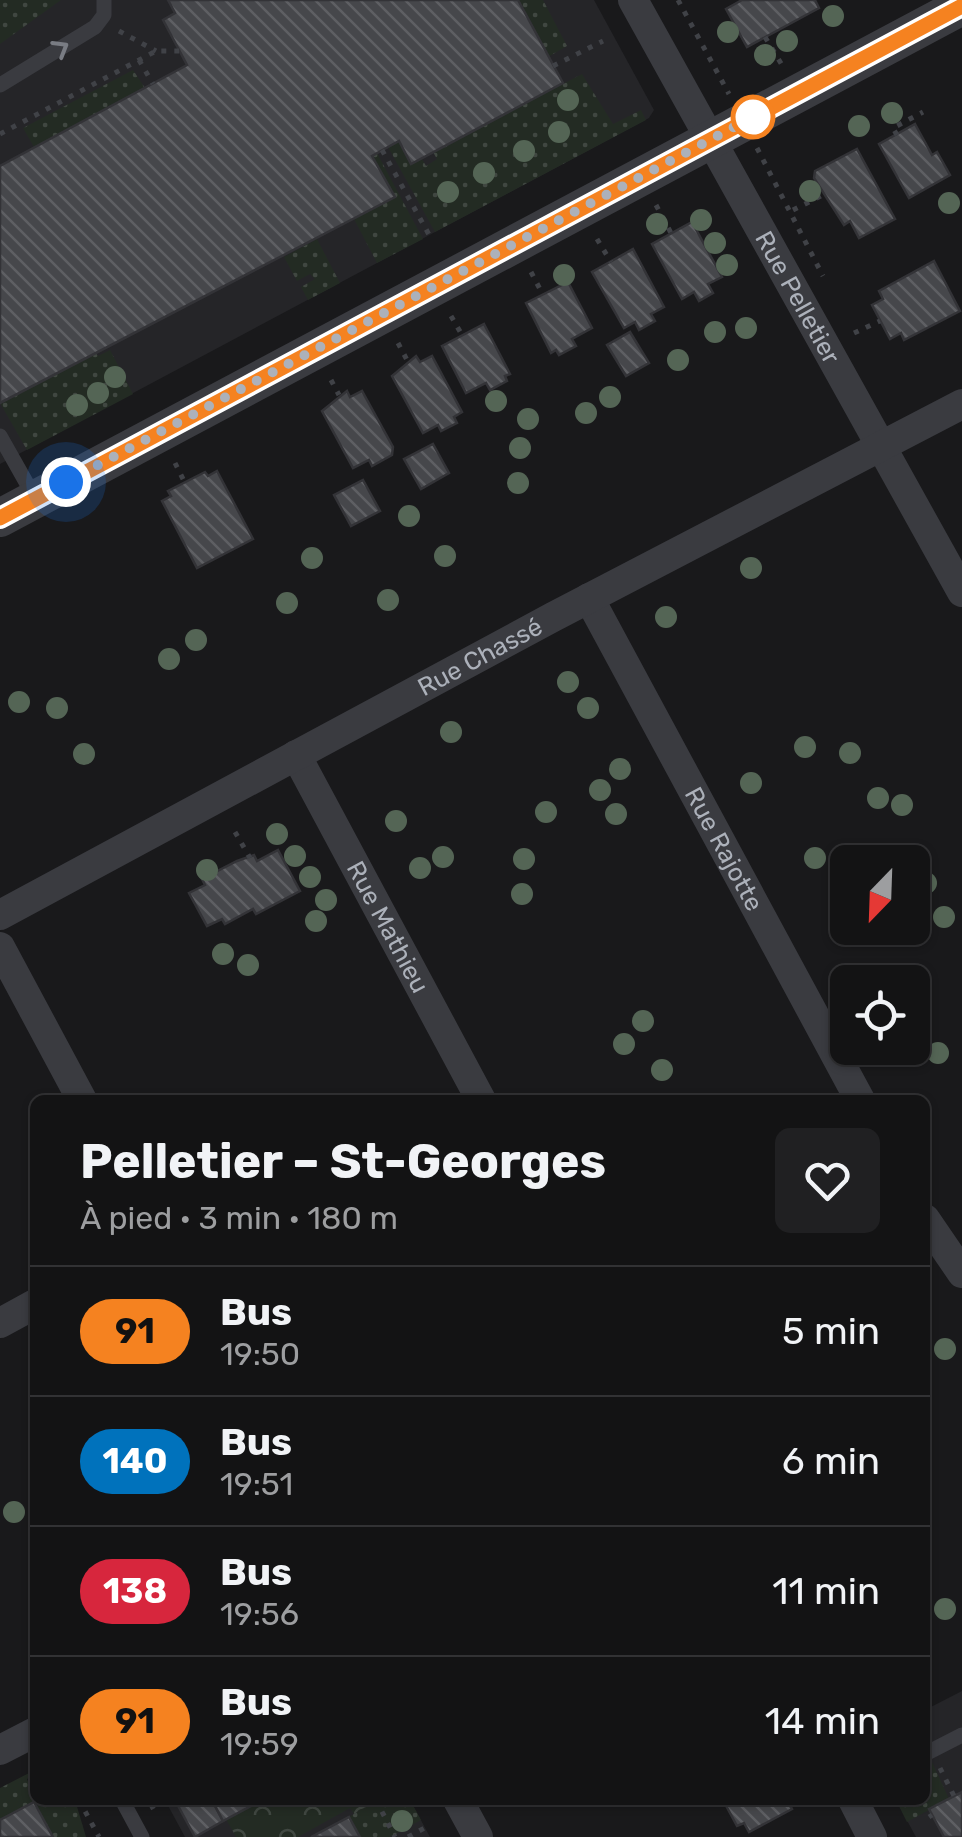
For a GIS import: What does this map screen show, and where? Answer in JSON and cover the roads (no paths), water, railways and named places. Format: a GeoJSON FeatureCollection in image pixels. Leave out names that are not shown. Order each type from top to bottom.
{"type":"FeatureCollection","features":[{"type":"Feature","properties":{"kind":"street","name":"Rue Pelletier"},"geometry":{"type":"LineString","coordinates":[[634,0],[962,592]]}},
{"type":"Feature","properties":{"kind":"street"},"geometry":{"type":"LineString","coordinates":[[0,518],[962,6]]}},
{"type":"Feature","properties":{"kind":"street","name":"Rue Chassé"},"geometry":{"type":"LineString","coordinates":[[0,915],[589,598],[962,404]]}},
{"type":"Feature","properties":{"kind":"street","name":"Rue Rajotte"},"geometry":{"type":"LineString","coordinates":[[589,598],[857,1095]]}},
{"type":"Feature","properties":{"kind":"street","name":"Rue Mathieu"},"geometry":{"type":"LineString","coordinates":[[296,755],[478,1095]]}},
{"type":"Feature","properties":{"kind":"street"},"geometry":{"type":"LineString","coordinates":[[0,947],[79,1095]]}},
{"type":"Feature","properties":{"kind":"street"},"geometry":{"type":"LineString","coordinates":[[938,1237],[962,1273]]}},
{"type":"Feature","properties":{"kind":"street"},"geometry":{"type":"LineString","coordinates":[[0,1323],[30,1307]]}},
{"type":"Feature","properties":{"kind":"street"},"geometry":{"type":"LineString","coordinates":[[0,1750],[30,1735]]}},
{"type":"Feature","properties":{"kind":"street"},"geometry":{"type":"LineString","coordinates":[[461,1805],[478,1837]]}},
{"type":"Feature","properties":{"kind":"street"},"geometry":{"type":"LineString","coordinates":[[856,1805],[872,1837]]}},
{"type":"Feature","properties":{"kind":"lane"},"geometry":{"type":"LineString","coordinates":[[0,85],[101,22],[104,0]]}},
{"type":"Feature","properties":{"kind":"lane"},"geometry":{"type":"LineString","coordinates":[[0,436],[36,499]]}},
{"type":"Feature","properties":{"kind":"lane"},"geometry":{"type":"LineString","coordinates":[[931,1758],[962,1735]]}},
{"type":"Feature","properties":{"kind":"lane"},"geometry":{"type":"LineString","coordinates":[[125,1805],[142,1837]]}}]}
